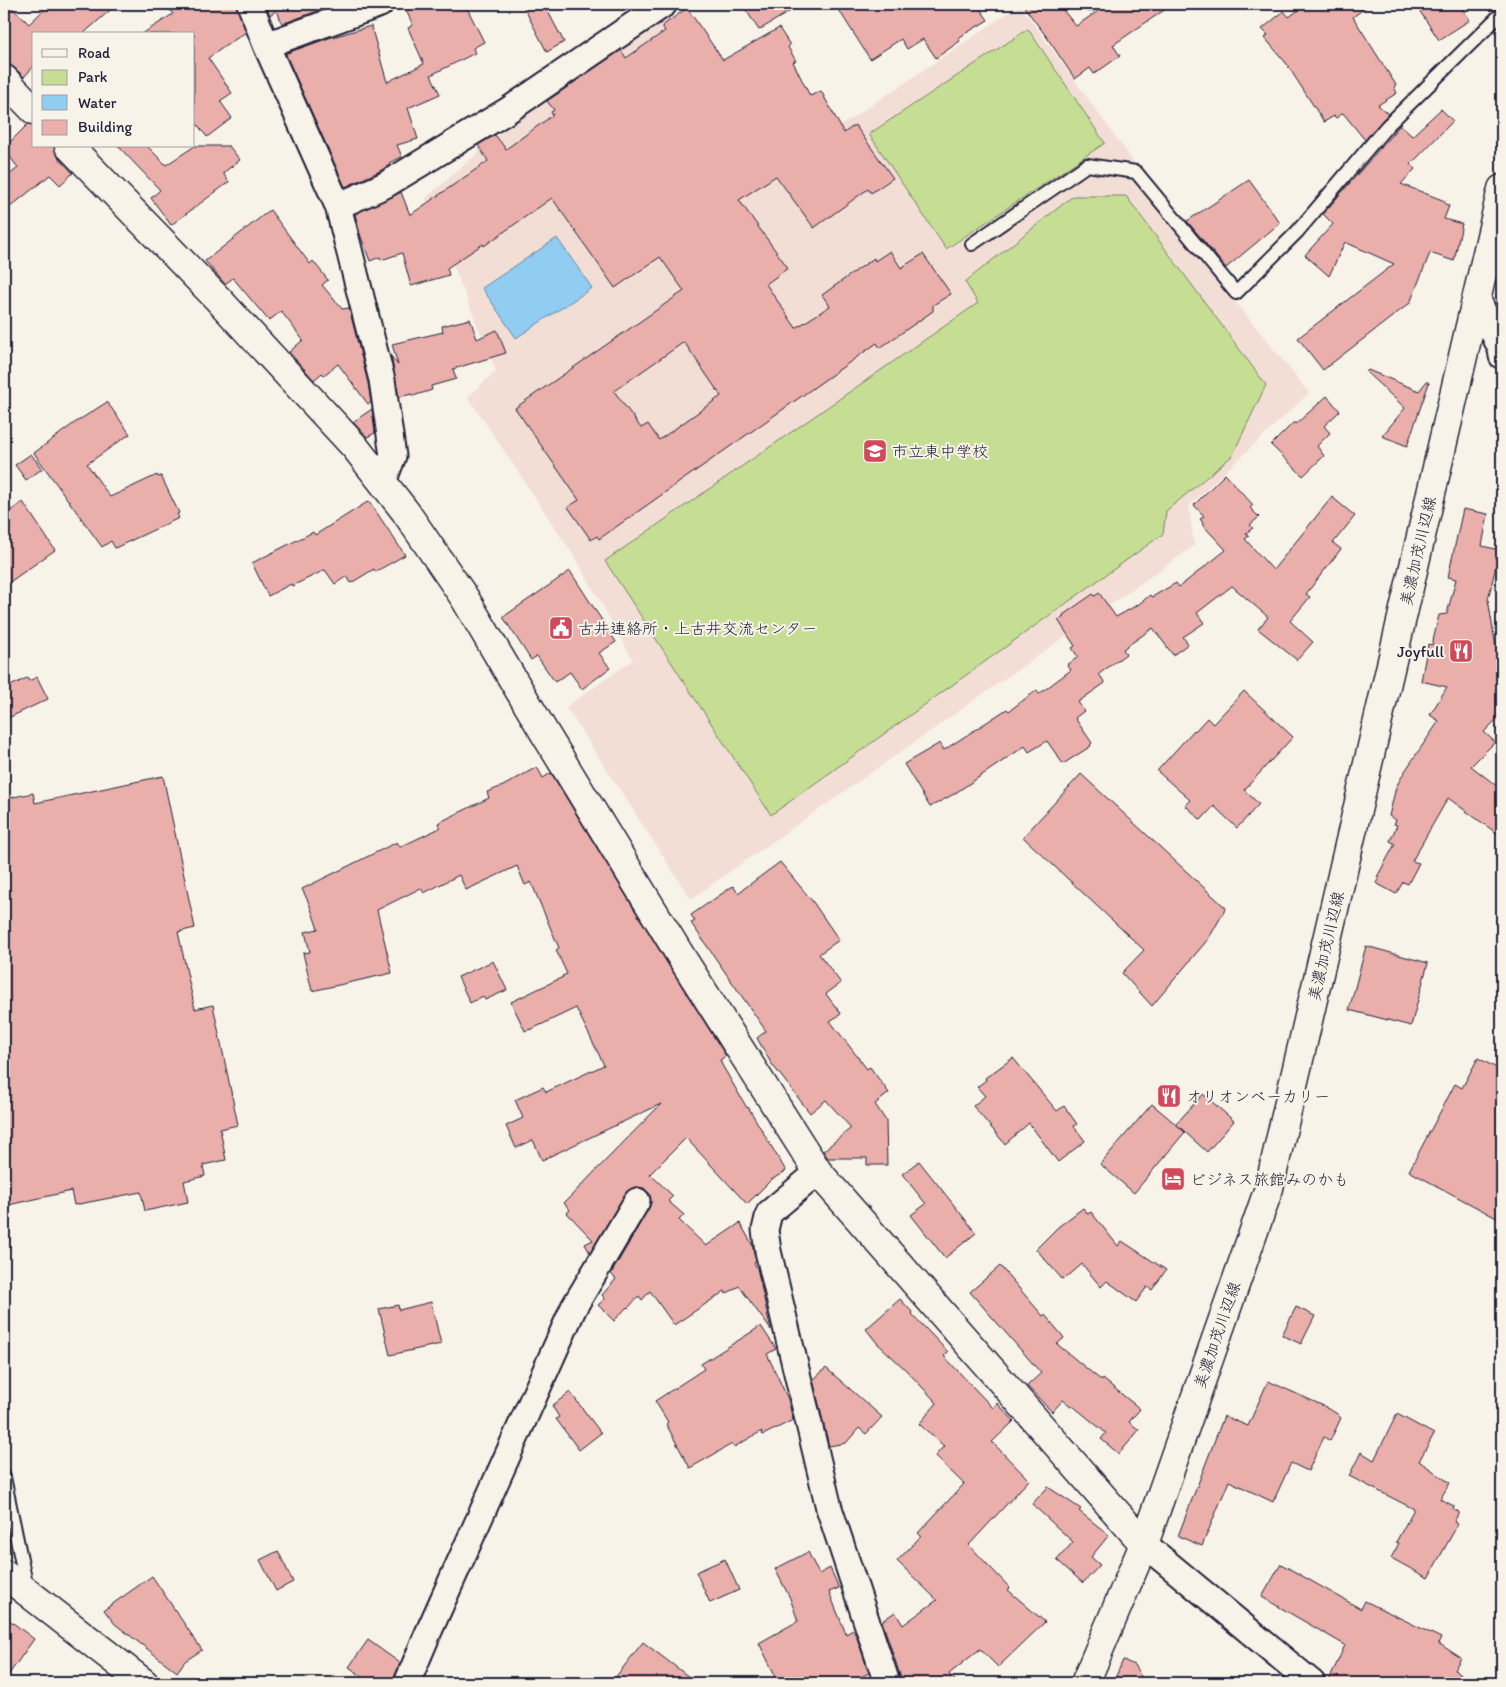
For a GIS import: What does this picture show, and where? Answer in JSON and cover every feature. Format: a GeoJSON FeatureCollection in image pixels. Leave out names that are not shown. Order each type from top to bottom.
{"type":"FeatureCollection","features":[{"type":"Feature","properties":{"kind":"street"},"geometry":{"type":"LineString","coordinates":[[250,4],[338,206],[382,380],[393,456],[382,482]]}},
{"type":"Feature","properties":{"kind":"street"},"geometry":{"type":"LineString","coordinates":[[266,44],[380,4]]}},
{"type":"Feature","properties":{"kind":"street"},"geometry":{"type":"LineString","coordinates":[[338,206],[385,184],[507,111],[664,4]]}},
{"type":"Feature","properties":{"kind":"street"},"geometry":{"type":"LineString","coordinates":[[4,79],[32,108]]}},
{"type":"Feature","properties":{"kind":"street"},"geometry":{"type":"LineString","coordinates":[[71,148],[218,299],[355,446],[405,512],[464,597],[682,958],[818,1172],[1144,1544],[1312,1683]]}},
{"type":"Feature","properties":{"kind":"street","name":"美濃加茂川辺線"},"geometry":{"type":"LineString","coordinates":[[1085,1683],[1144,1544],[1269,1188],[1502,189]]}},
{"type":"Feature","properties":{"kind":"street"},"geometry":{"type":"LineString","coordinates":[[1477,298],[1501,349],[1502,356]]}},
{"type":"Feature","properties":{"kind":"street"},"geometry":{"type":"LineString","coordinates":[[818,1172],[769,1213],[765,1230],[768,1251],[829,1508],[887,1683]]}},
{"type":"Feature","properties":{"kind":"street"},"geometry":{"type":"LineString","coordinates":[[407,1683],[428,1631],[574,1307],[636,1201]]}},
{"type":"Feature","properties":{"kind":"street"},"geometry":{"type":"LineString","coordinates":[[4,1574],[144,1683]]}},
{"type":"Feature","properties":{"kind":"lane"},"geometry":{"type":"LineString","coordinates":[[972,244],[1087,165],[1136,172],[1236,292],[1297,232],[1387,126],[1502,13]]}},
{"type":"Feature","properties":{"kind":"lane"},"geometry":{"type":"LineString","coordinates":[[4,1477],[28,1593]]}},
{"type":"Feature","properties":{"kind":"shaded area","name":"市立東中学校"},"geometry":{"type":"Polygon","coordinates":[[[1020,5],[1234,300],[1309,393],[1189,506],[1194,546],[691,899],[566,707],[633,660],[578,562],[468,397],[496,371],[426,198],[537,102],[666,14],[778,168],[1020,5]]]}},
{"type":"Feature","properties":{"kind":"green space"},"geometry":{"type":"Polygon","coordinates":[[[1028,29],[1105,143],[946,249],[869,134],[1028,29]]]}},
{"type":"Feature","properties":{"kind":"green space"},"geometry":{"type":"Polygon","coordinates":[[[1073,196],[1126,196],[1266,385],[1232,456],[1166,511],[1163,534],[771,815],[605,561],[978,303],[965,282],[1073,196]]]}},
{"type":"Feature","properties":{"kind":"water"},"geometry":{"type":"Polygon","coordinates":[[[557,238],[592,288],[516,338],[482,288],[557,238]]]}},
{"type":"Feature","properties":{"kind":"building"},"geometry":{"type":"Polygon","coordinates":[[[4,4],[8,4],[29,24],[50,4],[117,4],[85,32],[32,32],[32,68],[24,77],[9,64],[4,64],[4,4]]]}},
{"type":"Feature","properties":{"kind":"building"},"geometry":{"type":"Polygon","coordinates":[[[166,4],[236,4],[246,32],[208,58],[232,93],[220,101],[232,118],[207,137],[195,121],[195,32],[145,32],[173,14],[166,4]]]}},
{"type":"Feature","properties":{"kind":"building"},"geometry":{"type":"Polygon","coordinates":[[[265,4],[318,4],[320,10],[282,24],[277,10],[270,15],[265,4]]]}},
{"type":"Feature","properties":{"kind":"building"},"geometry":{"type":"Polygon","coordinates":[[[403,4],[455,4],[457,9],[462,6],[464,9],[467,8],[484,42],[473,48],[475,53],[431,75],[440,94],[408,108],[418,139],[397,145],[402,157],[389,163],[390,165],[378,172],[345,187],[286,55],[329,38],[371,26],[387,82],[424,64],[408,28],[413,25],[403,4]]]}},
{"type":"Feature","properties":{"kind":"building"},"geometry":{"type":"Polygon","coordinates":[[[522,4],[544,4],[564,42],[547,52],[522,4]]]}},
{"type":"Feature","properties":{"kind":"building"},"geometry":{"type":"Polygon","coordinates":[[[742,4],[802,4],[759,30],[742,4]]]}},
{"type":"Feature","properties":{"kind":"building"},"geometry":{"type":"Polygon","coordinates":[[[835,4],[977,4],[988,20],[958,38],[960,41],[936,58],[923,39],[907,49],[901,39],[870,59],[835,4]]]}},
{"type":"Feature","properties":{"kind":"building"},"geometry":{"type":"Polygon","coordinates":[[[1022,4],[1058,4],[1076,26],[1108,4],[1173,4],[1113,45],[1120,56],[1094,74],[1090,68],[1075,79],[1022,4]]]}},
{"type":"Feature","properties":{"kind":"building"},"geometry":{"type":"Polygon","coordinates":[[[1307,4],[1370,4],[1353,17],[1396,85],[1394,87],[1397,93],[1378,105],[1388,114],[1365,140],[1343,113],[1336,118],[1334,116],[1324,122],[1286,63],[1265,38],[1268,35],[1262,29],[1284,11],[1289,17],[1307,4]]]}},
{"type":"Feature","properties":{"kind":"building"},"geometry":{"type":"Polygon","coordinates":[[[1415,4],[1459,4],[1470,20],[1439,40],[1415,4]]]}},
{"type":"Feature","properties":{"kind":"building"},"geometry":{"type":"Polygon","coordinates":[[[687,8],[723,60],[779,28],[790,45],[788,47],[796,61],[793,62],[810,96],[821,91],[844,133],[855,125],[893,178],[871,193],[868,189],[814,228],[776,176],[739,200],[788,268],[766,284],[796,328],[830,306],[822,295],[874,258],[875,261],[890,251],[901,268],[923,254],[951,294],[933,305],[933,311],[880,348],[877,343],[599,539],[597,536],[591,540],[568,507],[579,500],[515,408],[684,291],[660,257],[615,288],[552,198],[484,246],[483,244],[447,268],[449,275],[411,286],[402,253],[381,260],[380,257],[370,261],[355,214],[401,192],[410,215],[488,161],[478,145],[495,135],[506,149],[553,115],[551,112],[554,110],[547,101],[621,50],[626,58],[665,31],[662,26],[687,8]],[[684,342],[614,391],[641,428],[648,424],[659,440],[721,396],[684,342]]]}},
{"type":"Feature","properties":{"kind":"building"},"geometry":{"type":"Polygon","coordinates":[[[1441,109],[1453,121],[1411,164],[1415,169],[1401,184],[1445,201],[1444,203],[1449,206],[1444,219],[1462,224],[1454,261],[1430,253],[1410,303],[1323,370],[1298,338],[1394,264],[1345,242],[1329,276],[1305,255],[1333,224],[1323,214],[1400,125],[1412,136],[1441,109]]]}},
{"type":"Feature","properties":{"kind":"building"},"geometry":{"type":"Polygon","coordinates":[[[28,124],[32,125],[32,148],[55,148],[58,157],[73,173],[60,185],[50,175],[4,212],[4,179],[18,168],[4,148],[28,124]]]}},
{"type":"Feature","properties":{"kind":"building"},"geometry":{"type":"Polygon","coordinates":[[[195,146],[229,146],[240,160],[223,173],[229,182],[171,225],[151,198],[160,190],[120,148],[149,148],[166,165],[192,148],[195,148],[195,146]]]}},
{"type":"Feature","properties":{"kind":"building"},"geometry":{"type":"Polygon","coordinates":[[[1249,180],[1280,223],[1226,268],[1187,221],[1249,180]]]}},
{"type":"Feature","properties":{"kind":"building"},"geometry":{"type":"Polygon","coordinates":[[[270,210],[310,264],[313,261],[328,280],[322,285],[342,309],[349,308],[368,383],[371,403],[368,404],[338,364],[314,380],[289,352],[303,340],[281,311],[269,321],[233,278],[225,284],[205,261],[270,210]]]}},
{"type":"Feature","properties":{"kind":"building"},"geometry":{"type":"Polygon","coordinates":[[[470,319],[477,339],[497,330],[506,353],[453,369],[456,379],[431,386],[432,390],[413,396],[412,394],[399,397],[391,356],[398,365],[392,344],[443,332],[442,326],[470,319]]]}},
{"type":"Feature","properties":{"kind":"building"},"geometry":{"type":"Polygon","coordinates":[[[1368,370],[1419,391],[1427,381],[1429,383],[1407,446],[1382,436],[1405,408],[1366,372],[1368,370]]]}},
{"type":"Feature","properties":{"kind":"building"},"geometry":{"type":"Polygon","coordinates":[[[1327,396],[1340,411],[1324,426],[1330,433],[1317,446],[1324,456],[1303,476],[1271,445],[1294,422],[1296,424],[1327,396]]]}},
{"type":"Feature","properties":{"kind":"building"},"geometry":{"type":"Polygon","coordinates":[[[107,402],[130,434],[87,464],[110,497],[157,475],[158,477],[161,476],[179,513],[177,514],[179,518],[115,548],[111,541],[102,547],[34,453],[107,402]]]}},
{"type":"Feature","properties":{"kind":"building"},"geometry":{"type":"Polygon","coordinates":[[[372,409],[375,433],[367,437],[353,422],[372,409]]]}},
{"type":"Feature","properties":{"kind":"building"},"geometry":{"type":"Polygon","coordinates":[[[31,454],[42,469],[26,480],[15,465],[31,454]]]}},
{"type":"Feature","properties":{"kind":"building"},"geometry":{"type":"Polygon","coordinates":[[[1225,474],[1253,505],[1250,508],[1259,517],[1250,525],[1253,528],[1246,533],[1249,536],[1245,539],[1273,570],[1332,497],[1355,516],[1333,543],[1341,549],[1306,594],[1310,597],[1290,621],[1313,642],[1297,660],[1258,629],[1268,617],[1232,586],[1197,613],[1204,623],[1183,637],[1188,644],[1173,655],[1153,628],[1123,649],[1126,654],[1099,674],[1105,683],[1078,702],[1084,711],[1075,718],[1092,743],[1091,746],[1063,764],[1047,741],[1029,752],[1025,746],[954,794],[930,807],[904,764],[940,743],[944,750],[1007,709],[1009,711],[1037,690],[1039,694],[1071,670],[1067,665],[1078,657],[1072,648],[1075,646],[1058,620],[1064,617],[1063,615],[1093,594],[1095,596],[1099,593],[1116,617],[1139,604],[1150,595],[1152,597],[1176,583],[1179,587],[1226,550],[1202,524],[1200,519],[1204,516],[1194,505],[1225,474]]]}},
{"type":"Feature","properties":{"kind":"building"},"geometry":{"type":"Polygon","coordinates":[[[369,501],[405,555],[375,572],[374,569],[351,583],[347,576],[335,584],[325,570],[268,596],[252,563],[313,532],[315,535],[369,501]]]}},
{"type":"Feature","properties":{"kind":"building"},"geometry":{"type":"Polygon","coordinates":[[[23,502],[55,550],[4,586],[4,515],[23,502]]]}},
{"type":"Feature","properties":{"kind":"building"},"geometry":{"type":"Polygon","coordinates":[[[1463,509],[1488,514],[1482,546],[1500,550],[1488,599],[1498,660],[1502,660],[1502,714],[1484,732],[1495,742],[1471,766],[1502,790],[1502,837],[1448,798],[1412,861],[1419,863],[1408,884],[1403,882],[1396,894],[1376,883],[1379,878],[1377,877],[1395,844],[1390,841],[1397,825],[1394,824],[1396,820],[1389,816],[1396,787],[1439,721],[1430,715],[1447,687],[1421,681],[1428,644],[1432,645],[1439,615],[1447,614],[1456,579],[1448,577],[1463,509]]]}},
{"type":"Feature","properties":{"kind":"building","name":"古井連絡所・上古井交流センター"},"geometry":{"type":"Polygon","coordinates":[[[570,571],[616,642],[599,653],[610,668],[582,689],[570,672],[555,682],[537,656],[531,660],[503,617],[570,571]]]}},
{"type":"Feature","properties":{"kind":"building"},"geometry":{"type":"Polygon","coordinates":[[[37,677],[48,699],[4,720],[4,689],[27,678],[29,681],[37,677]]]}},
{"type":"Feature","properties":{"kind":"building"},"geometry":{"type":"Polygon","coordinates":[[[1244,691],[1293,737],[1244,790],[1259,804],[1237,828],[1214,806],[1201,820],[1185,805],[1190,800],[1157,771],[1207,718],[1213,724],[1244,691]]]}},
{"type":"Feature","properties":{"kind":"building"},"geometry":{"type":"Polygon","coordinates":[[[537,767],[543,778],[551,773],[726,1056],[720,1060],[722,1065],[786,1171],[771,1180],[747,1204],[686,1138],[650,1174],[673,1196],[668,1201],[684,1215],[679,1220],[706,1246],[740,1223],[752,1244],[756,1262],[754,1263],[757,1268],[771,1330],[739,1286],[726,1294],[725,1291],[674,1325],[650,1291],[642,1300],[639,1296],[614,1321],[598,1305],[605,1299],[602,1295],[616,1279],[611,1274],[649,1208],[651,1202],[650,1194],[644,1188],[630,1189],[625,1194],[590,1253],[585,1244],[593,1240],[567,1213],[570,1210],[564,1203],[661,1104],[542,1160],[533,1140],[516,1148],[506,1126],[523,1118],[515,1100],[543,1087],[546,1092],[604,1065],[576,1008],[525,1031],[511,1002],[567,974],[556,950],[559,948],[531,882],[525,885],[517,866],[466,890],[459,875],[424,893],[421,888],[377,910],[392,973],[312,991],[303,953],[310,952],[305,932],[318,929],[302,889],[397,842],[400,847],[440,828],[438,823],[489,798],[487,792],[503,786],[537,767]]]}},
{"type":"Feature","properties":{"kind":"building"},"geometry":{"type":"Polygon","coordinates":[[[1081,774],[1226,908],[1209,938],[1152,1006],[1122,973],[1144,950],[1023,837],[1081,774]]]}},
{"type":"Feature","properties":{"kind":"building"},"geometry":{"type":"Polygon","coordinates":[[[163,776],[195,928],[178,932],[195,1009],[213,1005],[238,1125],[220,1129],[226,1160],[203,1165],[205,1176],[184,1181],[188,1202],[145,1211],[141,1192],[74,1205],[71,1191],[4,1206],[4,799],[33,793],[35,803],[163,776]]]}},
{"type":"Feature","properties":{"kind":"building"},"geometry":{"type":"Polygon","coordinates":[[[780,862],[813,902],[839,940],[819,954],[841,983],[826,994],[841,1014],[830,1021],[867,1069],[870,1067],[889,1093],[875,1104],[886,1121],[887,1165],[867,1165],[867,1158],[828,1158],[823,1151],[851,1128],[826,1100],[810,1113],[771,1063],[757,1038],[766,1031],[691,923],[695,921],[691,915],[733,886],[738,893],[780,862]]]}},
{"type":"Feature","properties":{"kind":"building"},"geometry":{"type":"Polygon","coordinates":[[[1366,946],[1428,963],[1411,1026],[1349,1010],[1366,946]]]}},
{"type":"Feature","properties":{"kind":"building"},"geometry":{"type":"Polygon","coordinates":[[[493,961],[507,990],[485,1000],[483,996],[470,1003],[458,977],[493,961]]]}},
{"type":"Feature","properties":{"kind":"building"},"geometry":{"type":"Polygon","coordinates":[[[1013,1058],[1057,1111],[1064,1106],[1077,1124],[1074,1126],[1085,1141],[1058,1162],[1029,1123],[1005,1144],[973,1106],[985,1096],[977,1087],[986,1080],[985,1078],[1013,1058]]]}},
{"type":"Feature","properties":{"kind":"building"},"geometry":{"type":"Polygon","coordinates":[[[1478,1058],[1502,1071],[1502,1221],[1409,1171],[1455,1084],[1462,1088],[1478,1058]]]}},
{"type":"Feature","properties":{"kind":"building"},"geometry":{"type":"Polygon","coordinates":[[[1203,1094],[1234,1121],[1207,1152],[1176,1124],[1203,1094]]]}},
{"type":"Feature","properties":{"kind":"building"},"geometry":{"type":"Polygon","coordinates":[[[1152,1104],[1185,1132],[1134,1193],[1100,1164],[1152,1104]]]}},
{"type":"Feature","properties":{"kind":"building"},"geometry":{"type":"Polygon","coordinates":[[[919,1161],[976,1233],[945,1258],[911,1215],[926,1204],[902,1174],[919,1161]]]}},
{"type":"Feature","properties":{"kind":"building"},"geometry":{"type":"Polygon","coordinates":[[[1083,1208],[1088,1214],[1091,1212],[1118,1246],[1122,1241],[1166,1270],[1152,1290],[1147,1287],[1136,1302],[1107,1281],[1101,1287],[1082,1264],[1066,1278],[1062,1279],[1036,1249],[1058,1227],[1083,1208]]]}},
{"type":"Feature","properties":{"kind":"building"},"geometry":{"type":"Polygon","coordinates":[[[1000,1266],[1064,1338],[1057,1344],[1140,1409],[1129,1422],[1139,1430],[1119,1454],[1101,1439],[1106,1433],[1073,1406],[1063,1400],[1052,1412],[1027,1386],[1041,1373],[970,1292],[1000,1266]]]}},
{"type":"Feature","properties":{"kind":"building"},"geometry":{"type":"Polygon","coordinates":[[[900,1299],[948,1352],[944,1356],[971,1385],[993,1408],[997,1403],[1014,1421],[992,1442],[1029,1480],[969,1545],[1010,1588],[1008,1590],[1045,1622],[998,1667],[980,1649],[949,1674],[958,1683],[905,1683],[900,1675],[882,1621],[895,1612],[903,1625],[937,1600],[897,1561],[921,1536],[918,1533],[964,1484],[935,1456],[944,1446],[919,1424],[937,1403],[877,1343],[866,1329],[900,1299]]]}},
{"type":"Feature","properties":{"kind":"building"},"geometry":{"type":"Polygon","coordinates":[[[431,1302],[441,1344],[390,1355],[379,1309],[398,1305],[399,1310],[431,1302]]]}},
{"type":"Feature","properties":{"kind":"building"},"geometry":{"type":"Polygon","coordinates":[[[1296,1307],[1315,1316],[1301,1344],[1282,1335],[1296,1307]]]}},
{"type":"Feature","properties":{"kind":"building"},"geometry":{"type":"Polygon","coordinates":[[[761,1326],[776,1349],[767,1354],[788,1399],[793,1420],[763,1435],[762,1431],[734,1447],[732,1444],[690,1468],[666,1424],[668,1422],[655,1401],[704,1369],[701,1364],[761,1326]]]}},
{"type":"Feature","properties":{"kind":"building"},"geometry":{"type":"Polygon","coordinates":[[[826,1368],[882,1417],[866,1434],[859,1428],[846,1443],[829,1446],[813,1380],[826,1368]]]}},
{"type":"Feature","properties":{"kind":"building"},"geometry":{"type":"Polygon","coordinates":[[[1268,1381],[1336,1413],[1341,1418],[1330,1441],[1324,1437],[1308,1471],[1291,1463],[1273,1502],[1229,1481],[1202,1546],[1178,1536],[1224,1416],[1248,1426],[1268,1381]]]}},
{"type":"Feature","properties":{"kind":"building"},"geometry":{"type":"Polygon","coordinates":[[[570,1392],[601,1433],[579,1450],[556,1419],[559,1417],[552,1406],[570,1392]]]}},
{"type":"Feature","properties":{"kind":"building"},"geometry":{"type":"Polygon","coordinates":[[[1397,1414],[1434,1434],[1419,1461],[1450,1483],[1440,1499],[1454,1506],[1453,1509],[1459,1512],[1454,1522],[1458,1524],[1428,1578],[1391,1558],[1399,1543],[1396,1542],[1414,1509],[1349,1476],[1361,1452],[1374,1460],[1397,1414]]]}},
{"type":"Feature","properties":{"kind":"building"},"geometry":{"type":"Polygon","coordinates":[[[1048,1487],[1081,1509],[1079,1511],[1109,1535],[1091,1557],[1100,1565],[1083,1583],[1057,1560],[1073,1542],[1032,1504],[1048,1487]]]}},
{"type":"Feature","properties":{"kind":"building"},"geometry":{"type":"Polygon","coordinates":[[[278,1551],[293,1582],[276,1591],[260,1560],[278,1551]]]}},
{"type":"Feature","properties":{"kind":"building"},"geometry":{"type":"Polygon","coordinates":[[[808,1552],[819,1574],[830,1568],[839,1588],[829,1592],[846,1634],[853,1630],[857,1638],[869,1673],[859,1678],[861,1683],[779,1683],[759,1643],[798,1621],[790,1598],[775,1569],[808,1552]]]}},
{"type":"Feature","properties":{"kind":"building"},"geometry":{"type":"Polygon","coordinates":[[[725,1559],[739,1590],[710,1603],[696,1572],[725,1559]]]}},
{"type":"Feature","properties":{"kind":"building"},"geometry":{"type":"Polygon","coordinates":[[[1281,1564],[1361,1609],[1365,1601],[1441,1638],[1438,1643],[1461,1658],[1454,1670],[1476,1683],[1328,1683],[1345,1645],[1262,1597],[1281,1564]]]}},
{"type":"Feature","properties":{"kind":"building"},"geometry":{"type":"Polygon","coordinates":[[[152,1576],[202,1650],[185,1661],[177,1672],[115,1624],[104,1610],[152,1576]]]}},
{"type":"Feature","properties":{"kind":"building"},"geometry":{"type":"Polygon","coordinates":[[[4,1616],[34,1639],[4,1681],[4,1616]]]}},
{"type":"Feature","properties":{"kind":"building"},"geometry":{"type":"Polygon","coordinates":[[[368,1640],[400,1663],[392,1683],[371,1683],[349,1667],[368,1640]]]}},
{"type":"Feature","properties":{"kind":"building"},"geometry":{"type":"Polygon","coordinates":[[[643,1642],[697,1683],[611,1683],[643,1642]]]}},
{"type":"Feature","properties":{"kind":"building"},"geometry":{"type":"Polygon","coordinates":[[[1123,1660],[1134,1665],[1145,1683],[1113,1683],[1123,1660]]]}},
{"type":"Feature","properties":{"kind":"place","name":"市立東中学校"},"geometry":{"type":"Point","coordinates":[875,451]}},
{"type":"Feature","properties":{"kind":"place","name":"古井連絡所・上古井交流センター"},"geometry":{"type":"Point","coordinates":[561,628]}},
{"type":"Feature","properties":{"kind":"place","name":"Joyfull"},"geometry":{"type":"Point","coordinates":[1461,651]}},
{"type":"Feature","properties":{"kind":"place","name":"オリオンベーカリー"},"geometry":{"type":"Point","coordinates":[1169,1096]}},
{"type":"Feature","properties":{"kind":"place","name":"ビジネス旅館みのかも"},"geometry":{"type":"Point","coordinates":[1173,1179]}}]}
